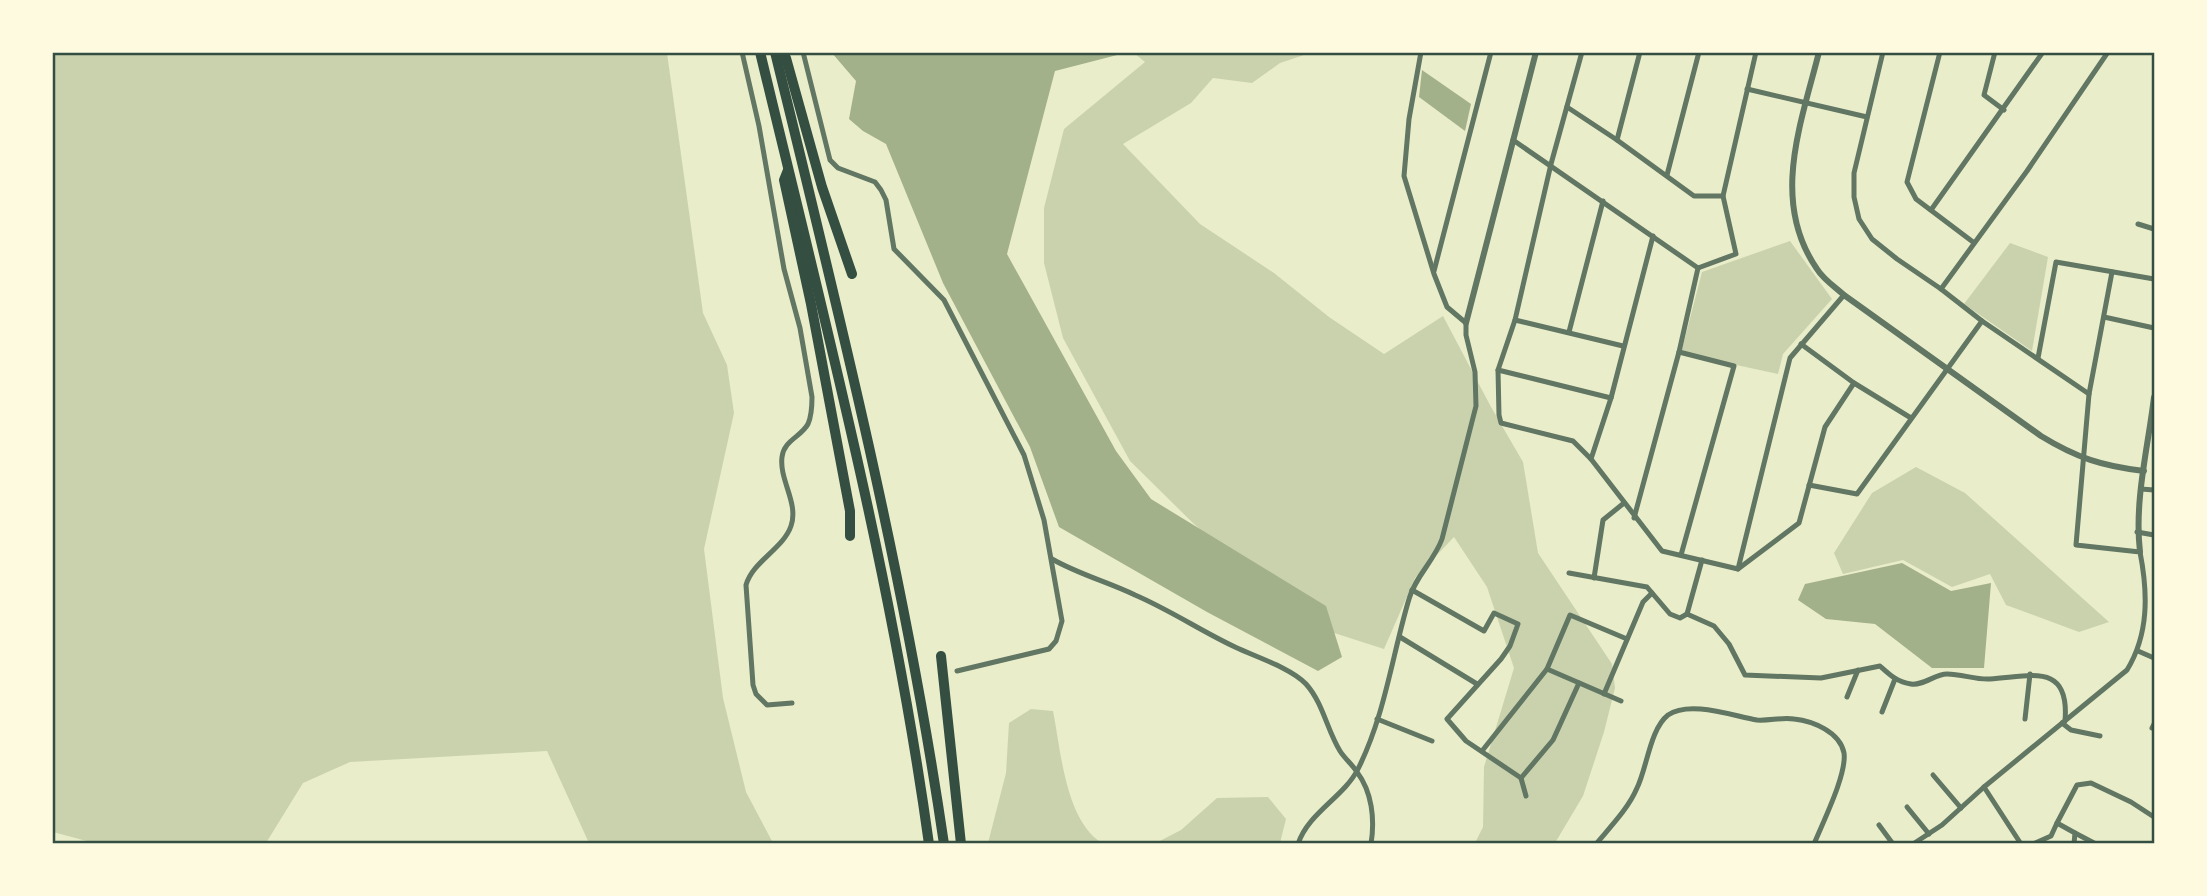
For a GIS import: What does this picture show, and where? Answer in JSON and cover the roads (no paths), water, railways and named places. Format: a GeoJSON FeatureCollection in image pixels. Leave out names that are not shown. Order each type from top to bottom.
{"type":"FeatureCollection","features":[{"type":"Feature","properties":{"kind":"highway"},"geometry":{"type":"LineString","coordinates":[[761,52],[888,600],[929,844]]}},
{"type":"Feature","properties":{"kind":"highway"},"geometry":{"type":"LineString","coordinates":[[775,52],[886,527],[925,725],[944,844]]}},
{"type":"Feature","properties":{"kind":"highway"},"geometry":{"type":"LineString","coordinates":[[781,52],[786,58],[822,187],[852,274]]}},
{"type":"Feature","properties":{"kind":"highway"},"geometry":{"type":"LineString","coordinates":[[789,169],[784,180],[811,304],[850,510],[850,536]]}},
{"type":"Feature","properties":{"kind":"highway"},"geometry":{"type":"LineString","coordinates":[[941,656],[961,844]]}},
{"type":"Feature","properties":{"kind":"street"},"geometry":{"type":"LineString","coordinates":[[742,52],[760,126],[784,269],[800,328],[813,397],[807,425],[788,443],[781,458],[792,509],[792,523],[787,534],[752,572],[746,585],[752,674],[756,694],[767,705],[792,703]]}},
{"type":"Feature","properties":{"kind":"street"},"geometry":{"type":"LineString","coordinates":[[803,52],[830,160],[838,168],[874,182],[881,190],[886,200],[894,249],[933,287],[955,318],[1024,455],[1044,520],[1062,621],[1056,641],[1049,649],[957,671]]}},
{"type":"Feature","properties":{"kind":"street"},"geometry":{"type":"LineString","coordinates":[[1421,52],[1409,119],[1404,176],[1447,307],[1466,323]]}},
{"type":"Feature","properties":{"kind":"street"},"geometry":{"type":"LineString","coordinates":[[1434,274],[1491,52]]}},
{"type":"Feature","properties":{"kind":"street"},"geometry":{"type":"LineString","coordinates":[[1298,844],[1306,829],[1357,771],[1389,685],[1412,590],[1438,548],[1473,423],[1477,389],[1466,323],[1536,52]]}},
{"type":"Feature","properties":{"kind":"street"},"geometry":{"type":"LineString","coordinates":[[1582,52],[1551,164],[1515,320],[1498,370],[1499,415],[1502,423],[1567,439],[1591,460],[1662,551],[1738,569]]}},
{"type":"Feature","properties":{"kind":"street"},"geometry":{"type":"LineString","coordinates":[[1617,140],[1640,52]]}},
{"type":"Feature","properties":{"kind":"street"},"geometry":{"type":"LineString","coordinates":[[1667,175],[1699,52]]}},
{"type":"Feature","properties":{"kind":"street"},"geometry":{"type":"LineString","coordinates":[[1698,268],[1736,254],[1723,195],[1756,52]]}},
{"type":"Feature","properties":{"kind":"street"},"geometry":{"type":"LineString","coordinates":[[1819,52],[1793,157],[1790,191],[1802,241],[1817,271],[1844,295],[2041,436],[2083,459],[2108,467],[2144,471]]}},
{"type":"Feature","properties":{"kind":"street"},"geometry":{"type":"LineString","coordinates":[[1883,52],[1854,173],[1854,197],[1859,219],[1872,239],[1897,259],[2089,394]]}},
{"type":"Feature","properties":{"kind":"street"},"geometry":{"type":"LineString","coordinates":[[1940,52],[1908,182],[1916,199],[1973,242]]}},
{"type":"Feature","properties":{"kind":"street"},"geometry":{"type":"LineString","coordinates":[[1995,52],[1984,95],[2004,110]]}},
{"type":"Feature","properties":{"kind":"street"},"geometry":{"type":"LineString","coordinates":[[1931,210],[2043,52]]}},
{"type":"Feature","properties":{"kind":"street"},"geometry":{"type":"LineString","coordinates":[[1941,289],[2027,171],[2108,52]]}},
{"type":"Feature","properties":{"kind":"street"},"geometry":{"type":"LineString","coordinates":[[1748,89],[1867,117]]}},
{"type":"Feature","properties":{"kind":"street"},"geometry":{"type":"LineString","coordinates":[[1567,107],[1694,196],[1723,195]]}},
{"type":"Feature","properties":{"kind":"street"},"geometry":{"type":"LineString","coordinates":[[1513,140],[1698,268]]}},
{"type":"Feature","properties":{"kind":"street"},"geometry":{"type":"LineString","coordinates":[[1569,332],[1603,201]]}},
{"type":"Feature","properties":{"kind":"street"},"geometry":{"type":"LineString","coordinates":[[2138,225],[2154,229]]}},
{"type":"Feature","properties":{"kind":"street"},"geometry":{"type":"LineString","coordinates":[[1591,460],[1611,398],[1653,236]]}},
{"type":"Feature","properties":{"kind":"street"},"geometry":{"type":"LineString","coordinates":[[2038,358],[2056,262],[2154,279]]}},
{"type":"Feature","properties":{"kind":"street"},"geometry":{"type":"LineString","coordinates":[[1634,518],[1679,352],[1698,268]]}},
{"type":"Feature","properties":{"kind":"street"},"geometry":{"type":"LineString","coordinates":[[2112,272],[2089,394],[2076,545],[2140,552]]}},
{"type":"Feature","properties":{"kind":"street"},"geometry":{"type":"LineString","coordinates":[[1738,569],[1790,358],[1844,295]]}},
{"type":"Feature","properties":{"kind":"street"},"geometry":{"type":"LineString","coordinates":[[2104,317],[2154,328]]}},
{"type":"Feature","properties":{"kind":"street"},"geometry":{"type":"LineString","coordinates":[[1515,320],[1623,346]]}},
{"type":"Feature","properties":{"kind":"street"},"geometry":{"type":"LineString","coordinates":[[1809,485],[1857,494],[1982,321]]}},
{"type":"Feature","properties":{"kind":"street"},"geometry":{"type":"LineString","coordinates":[[1801,344],[1854,383],[1911,418]]}},
{"type":"Feature","properties":{"kind":"street"},"geometry":{"type":"LineString","coordinates":[[1679,352],[1734,366],[1681,555]]}},
{"type":"Feature","properties":{"kind":"street"},"geometry":{"type":"LineString","coordinates":[[1498,370],[1611,398]]}},
{"type":"Feature","properties":{"kind":"street"},"geometry":{"type":"LineString","coordinates":[[1738,569],[1800,523],[1825,427],[1854,383]]}},
{"type":"Feature","properties":{"kind":"street"},"geometry":{"type":"LineString","coordinates":[[1913,844],[1961,808],[2127,670],[2138,651],[2146,614],[2146,582],[2137,532],[2154,397]]}},
{"type":"Feature","properties":{"kind":"street"},"geometry":{"type":"LineString","coordinates":[[2150,433],[2154,426]]}},
{"type":"Feature","properties":{"kind":"street"},"geometry":{"type":"LineString","coordinates":[[2141,489],[2154,490]]}},
{"type":"Feature","properties":{"kind":"street"},"geometry":{"type":"LineString","coordinates":[[1594,578],[1603,520],[1624,503]]}},
{"type":"Feature","properties":{"kind":"street"},"geometry":{"type":"LineString","coordinates":[[2137,532],[2154,535]]}},
{"type":"Feature","properties":{"kind":"street"},"geometry":{"type":"LineString","coordinates":[[1052,559],[1138,596],[1305,682],[1313,693],[1344,759],[1357,771],[1371,803],[1371,844]]}},
{"type":"Feature","properties":{"kind":"street"},"geometry":{"type":"LineString","coordinates":[[1569,573],[1647,587],[1670,614],[1680,618],[1687,614],[1702,560]]}},
{"type":"Feature","properties":{"kind":"street"},"geometry":{"type":"LineString","coordinates":[[1412,590],[1483,631],[1494,613],[1518,624],[1510,646],[1447,719],[1466,741],[1521,778],[1526,796]]}},
{"type":"Feature","properties":{"kind":"street"},"geometry":{"type":"LineString","coordinates":[[1604,694],[1643,602],[1652,593]]}},
{"type":"Feature","properties":{"kind":"street"},"geometry":{"type":"LineString","coordinates":[[1687,614],[1714,626],[1729,644],[1745,675],[1821,678],[1880,666],[1895,679],[1915,685],[1948,674],[1987,680],[2030,674],[2048,676],[2056,682],[2065,703],[2064,722],[2071,730],[2100,736]]}},
{"type":"Feature","properties":{"kind":"street"},"geometry":{"type":"LineString","coordinates":[[1482,751],[1547,669],[1570,615],[1627,639]]}},
{"type":"Feature","properties":{"kind":"street"},"geometry":{"type":"LineString","coordinates":[[1400,637],[1478,684]]}},
{"type":"Feature","properties":{"kind":"street"},"geometry":{"type":"LineString","coordinates":[[2138,651],[2154,658]]}},
{"type":"Feature","properties":{"kind":"street"},"geometry":{"type":"LineString","coordinates":[[1547,669],[1621,701]]}},
{"type":"Feature","properties":{"kind":"street"},"geometry":{"type":"LineString","coordinates":[[1847,697],[1858,670]]}},
{"type":"Feature","properties":{"kind":"street"},"geometry":{"type":"LineString","coordinates":[[2025,719],[2030,674]]}},
{"type":"Feature","properties":{"kind":"street"},"geometry":{"type":"LineString","coordinates":[[1882,712],[1895,679]]}},
{"type":"Feature","properties":{"kind":"street"},"geometry":{"type":"LineString","coordinates":[[1521,778],[1553,740],[1579,683]]}},
{"type":"Feature","properties":{"kind":"street"},"geometry":{"type":"LineString","coordinates":[[1596,844],[1637,789],[1655,736],[1668,716],[1686,709],[1760,720],[1794,719],[1822,727],[1831,733],[1844,752],[1843,769],[1814,844]]}},
{"type":"Feature","properties":{"kind":"street"},"geometry":{"type":"LineString","coordinates":[[1377,719],[1432,741]]}},
{"type":"Feature","properties":{"kind":"street"},"geometry":{"type":"LineString","coordinates":[[1933,775],[1961,808]]}},
{"type":"Feature","properties":{"kind":"street"},"geometry":{"type":"LineString","coordinates":[[2033,844],[2051,836],[2077,785],[2091,783],[2131,802],[2154,817]]}},
{"type":"Feature","properties":{"kind":"street"},"geometry":{"type":"LineString","coordinates":[[1984,787],[2021,844]]}},
{"type":"Feature","properties":{"kind":"street"},"geometry":{"type":"LineString","coordinates":[[1907,807],[1929,834]]}},
{"type":"Feature","properties":{"kind":"street"},"geometry":{"type":"LineString","coordinates":[[2057,823],[2095,844]]}},
{"type":"Feature","properties":{"kind":"street"},"geometry":{"type":"LineString","coordinates":[[1879,825],[1893,844]]}},
{"type":"Feature","properties":{"kind":"street"},"geometry":{"type":"LineString","coordinates":[[2074,833],[2074,844]]}}]}
